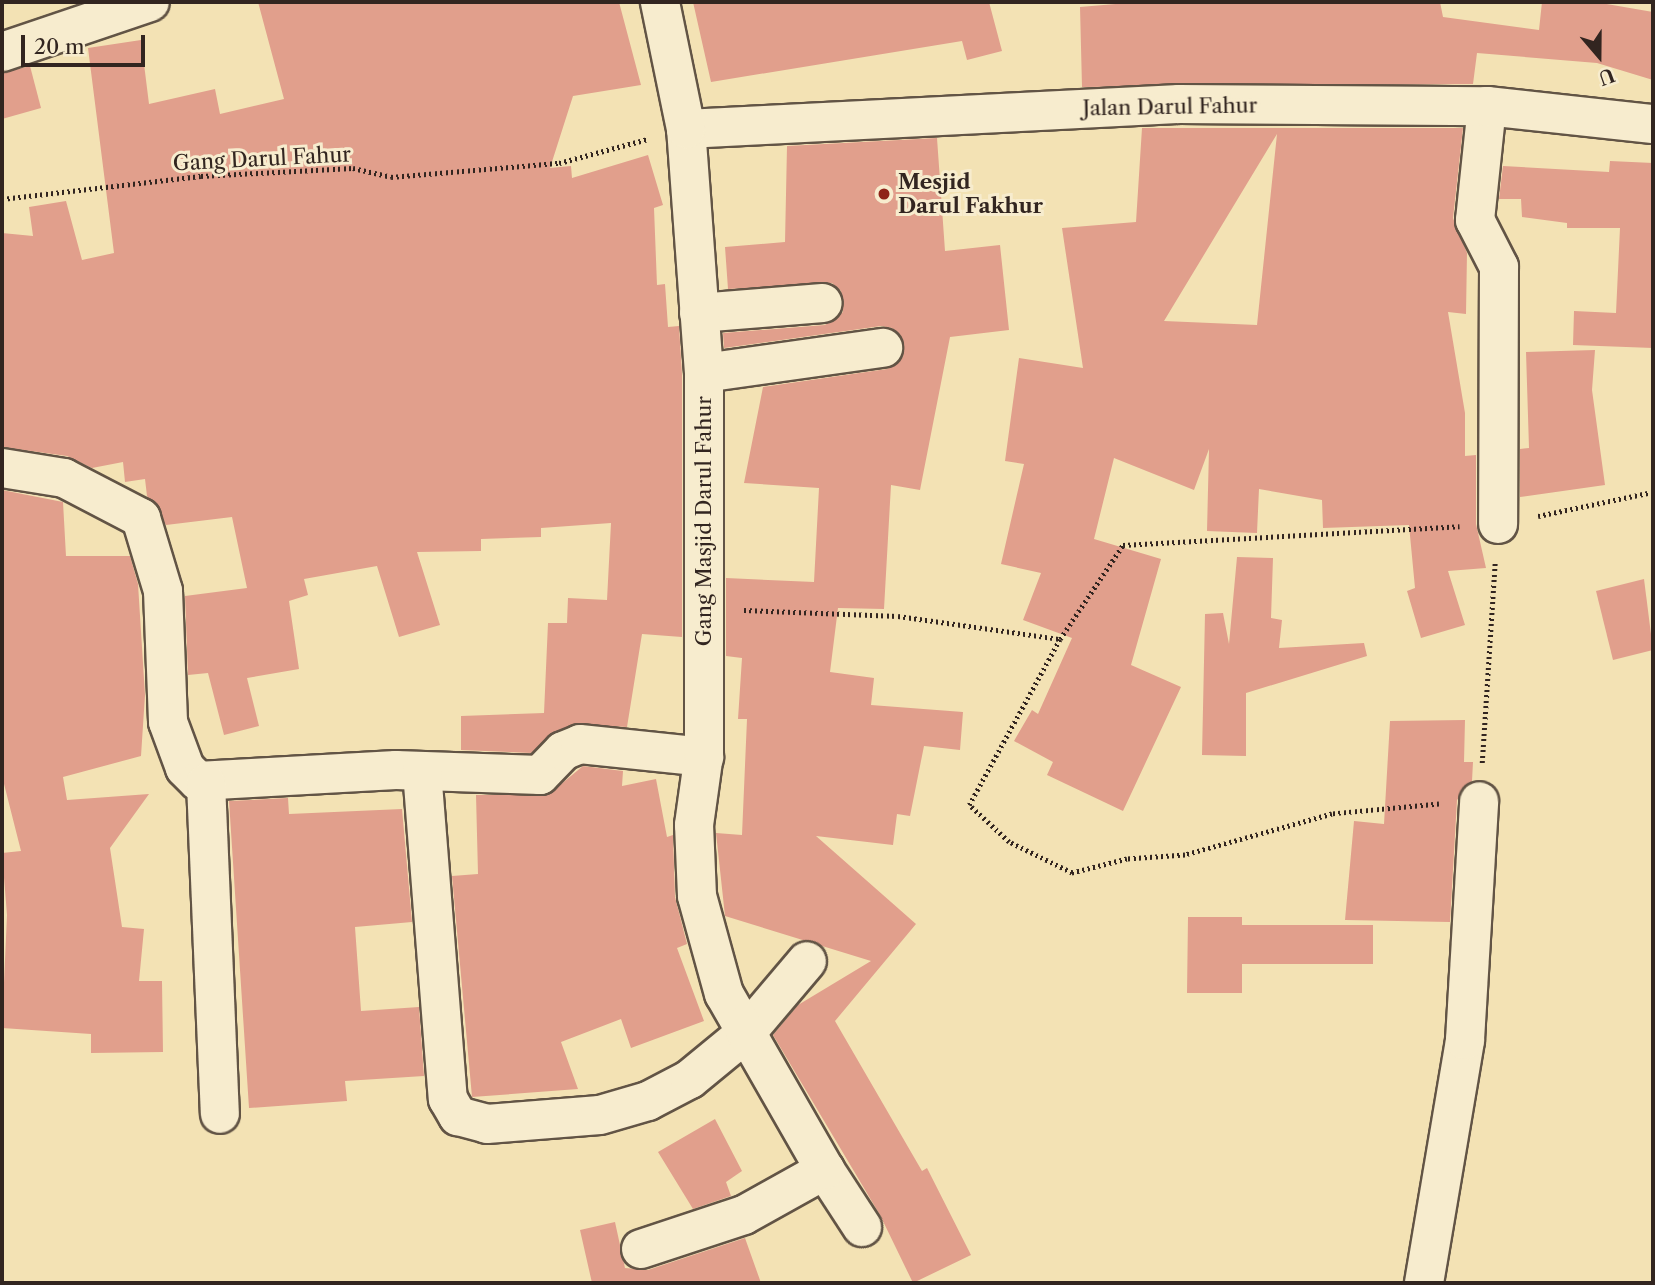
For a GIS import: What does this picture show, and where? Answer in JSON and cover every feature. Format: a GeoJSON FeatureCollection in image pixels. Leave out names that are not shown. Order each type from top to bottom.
{"type":"FeatureCollection","features":[{"type":"Feature","properties":{"kind":"street"},"geometry":{"type":"LineString","coordinates":[[2,52],[150,2]]}},
{"type":"Feature","properties":{"kind":"street","name":"Gang Masjid Darul Fahur"},"geometry":{"type":"LineString","coordinates":[[660,2],[686,129],[704,373],[704,757],[694,825],[697,896],[724,994],[825,1170],[862,1227]]}},
{"type":"Feature","properties":{"kind":"street","name":"Jalan Darul Fahur"},"geometry":{"type":"LineString","coordinates":[[686,129],[1179,104],[1487,106],[1653,124]]}},
{"type":"Feature","properties":{"kind":"street"},"geometry":{"type":"LineString","coordinates":[[1487,106],[1475,220],[1499,267],[1498,524]]}},
{"type":"Feature","properties":{"kind":"street"},"geometry":{"type":"LineString","coordinates":[[699,313],[823,303]]}},
{"type":"Feature","properties":{"kind":"street"},"geometry":{"type":"LineString","coordinates":[[704,373],[883,348]]}},
{"type":"Feature","properties":{"kind":"street"},"geometry":{"type":"LineString","coordinates":[[2,468],[64,478],[141,518],[163,591],[168,722],[184,768],[206,783],[422,771],[540,775],[563,751],[580,744],[704,757]]}},
{"type":"Feature","properties":{"kind":"street"},"geometry":{"type":"LineString","coordinates":[[422,771],[448,1099],[458,1116],[472,1123],[600,1115],[691,1079],[747,1033],[807,961]]}},
{"type":"Feature","properties":{"kind":"street"},"geometry":{"type":"LineString","coordinates":[[206,783],[220,1114]]}},
{"type":"Feature","properties":{"kind":"street"},"geometry":{"type":"LineString","coordinates":[[1424,1283],[1465,1040],[1479,802]]}},
{"type":"Feature","properties":{"kind":"street"},"geometry":{"type":"LineString","coordinates":[[641,1248],[744,1214],[825,1170]]}},
{"type":"Feature","properties":{"kind":"path","name":"Gang Darul Fahur"},"geometry":{"type":"LineString","coordinates":[[2,200],[201,176],[353,168],[391,177],[559,163],[686,129]]}},
{"type":"Feature","properties":{"kind":"path"},"geometry":{"type":"LineString","coordinates":[[1498,524],[1479,802],[1332,814],[1185,855],[1127,859],[1072,873],[1009,842],[969,805],[1060,639],[1122,545],[1498,524],[1653,492]]}},
{"type":"Feature","properties":{"kind":"path"},"geometry":{"type":"LineString","coordinates":[[705,608],[898,616],[1060,639]]}},
{"type":"Feature","properties":{"kind":"building"},"geometry":{"type":"Polygon","coordinates":[[[258,2],[619,2],[641,85],[573,96],[550,168],[571,166],[572,178],[648,155],[663,205],[654,208],[657,285],[665,284],[668,327],[679,326],[682,374],[682,637],[642,634],[627,727],[572,724],[531,753],[461,750],[461,716],[544,713],[548,623],[567,623],[568,598],[607,600],[611,523],[541,528],[541,537],[481,539],[481,551],[417,552],[440,625],[399,637],[377,566],[304,579],[308,595],[289,601],[299,669],[247,678],[259,726],[224,735],[208,673],[188,675],[185,596],[247,588],[232,517],[166,525],[147,496],[145,479],[125,482],[123,462],[92,468],[67,456],[2,447],[2,233],[33,236],[29,207],[66,201],[82,260],[114,253],[88,48],[141,40],[149,104],[215,89],[220,114],[284,99],[258,2]]]}},
{"type":"Feature","properties":{"kind":"building"},"geometry":{"type":"Polygon","coordinates":[[[693,2],[989,2],[1002,51],[967,60],[962,41],[711,82],[693,2]]]}},
{"type":"Feature","properties":{"kind":"building"},"geometry":{"type":"Polygon","coordinates":[[[1139,2],[1440,2],[1443,17],[1539,30],[1542,2],[1595,2],[1653,12],[1653,80],[1597,63],[1477,53],[1473,84],[1082,87],[1080,7],[1139,2]]]}},
{"type":"Feature","properties":{"kind":"building"},"geometry":{"type":"Polygon","coordinates":[[[30,66],[41,108],[2,119],[2,73],[30,66]]]}},
{"type":"Feature","properties":{"kind":"building"},"geometry":{"type":"Polygon","coordinates":[[[1142,128],[1463,128],[1453,218],[1467,253],[1466,314],[1448,312],[1465,413],[1465,456],[1476,455],[1476,524],[1486,568],[1448,571],[1465,625],[1421,638],[1407,591],[1415,588],[1409,525],[1323,528],[1322,500],[1259,489],[1257,533],[1207,531],[1209,449],[1194,490],[1114,458],[1094,539],[1161,559],[1131,665],[1181,687],[1123,811],[1047,775],[1053,762],[1014,741],[1032,710],[1038,714],[1072,638],[1023,620],[1041,573],[1001,564],[1024,464],[1005,461],[1019,358],[1083,368],[1062,228],[1136,222],[1142,128]],[[1277,134],[1164,321],[1257,325],[1277,134]]]}},
{"type":"Feature","properties":{"kind":"building"},"geometry":{"type":"Polygon","coordinates":[[[937,138],[945,251],[1000,245],[1009,330],[950,337],[920,490],[891,485],[884,609],[838,608],[830,672],[874,678],[871,705],[963,712],[960,750],[924,746],[910,816],[897,814],[893,845],[816,836],[916,924],[835,1021],[922,1171],[927,1168],[971,1255],[913,1283],[880,1215],[773,1035],[798,1005],[871,961],[725,916],[716,833],[742,835],[747,719],[738,719],[742,658],[726,656],[726,578],[814,582],[819,488],[744,483],[763,387],[887,369],[903,357],[904,344],[892,328],[881,326],[724,348],[723,333],[825,325],[843,312],[841,291],[832,283],[728,289],[725,247],[785,242],[787,146],[937,138]]]}},
{"type":"Feature","properties":{"kind":"building"},"geometry":{"type":"Polygon","coordinates":[[[1610,161],[1653,163],[1653,348],[1573,345],[1574,311],[1616,313],[1620,228],[1567,228],[1567,223],[1522,217],[1521,199],[1499,199],[1503,166],[1609,172],[1610,161]]]}},
{"type":"Feature","properties":{"kind":"building"},"geometry":{"type":"Polygon","coordinates":[[[1595,350],[1592,390],[1605,485],[1520,497],[1520,449],[1529,448],[1526,352],[1595,350]]]}},
{"type":"Feature","properties":{"kind":"building"},"geometry":{"type":"Polygon","coordinates":[[[2,490],[63,502],[66,556],[130,556],[138,584],[145,695],[141,756],[63,777],[67,800],[149,794],[110,848],[122,927],[144,929],[139,981],[162,981],[163,1052],[91,1053],[91,1034],[2,1028],[7,915],[2,853],[21,851],[2,776],[2,490]]]}},
{"type":"Feature","properties":{"kind":"building"},"geometry":{"type":"Polygon","coordinates":[[[1237,557],[1273,558],[1271,618],[1282,620],[1279,648],[1364,643],[1367,656],[1246,693],[1246,756],[1202,755],[1205,614],[1223,613],[1229,644],[1237,557]]]}},
{"type":"Feature","properties":{"kind":"building"},"geometry":{"type":"Polygon","coordinates":[[[1644,579],[1653,650],[1613,660],[1596,591],[1644,579]]]}},
{"type":"Feature","properties":{"kind":"building"},"geometry":{"type":"Polygon","coordinates":[[[1465,720],[1464,762],[1473,762],[1472,781],[1457,800],[1450,922],[1345,920],[1354,821],[1384,824],[1390,721],[1465,720]]]}},
{"type":"Feature","properties":{"kind":"building"},"geometry":{"type":"Polygon","coordinates":[[[583,766],[623,771],[622,786],[656,779],[667,837],[673,835],[675,897],[687,944],[677,948],[704,1021],[631,1048],[621,1019],[561,1042],[578,1089],[472,1097],[452,876],[478,874],[476,795],[548,795],[583,766]]]}},
{"type":"Feature","properties":{"kind":"building"},"geometry":{"type":"Polygon","coordinates":[[[288,798],[289,814],[402,809],[412,922],[355,927],[361,1011],[419,1007],[424,1076],[345,1081],[347,1101],[249,1108],[229,801],[288,798]]]}},
{"type":"Feature","properties":{"kind":"building"},"geometry":{"type":"Polygon","coordinates":[[[1188,917],[1242,917],[1242,925],[1373,925],[1373,964],[1242,964],[1242,993],[1187,993],[1188,917]]]}},
{"type":"Feature","properties":{"kind":"building"},"geometry":{"type":"Polygon","coordinates":[[[715,1119],[742,1171],[726,1182],[731,1196],[693,1209],[658,1152],[715,1119]]]}},
{"type":"Feature","properties":{"kind":"building"},"geometry":{"type":"Polygon","coordinates":[[[615,1222],[625,1268],[648,1270],[745,1238],[761,1283],[592,1283],[580,1230],[615,1222]]]}},
{"type":"Feature","properties":{"kind":"place","name":"Mesjid Darul Fakhur"},"geometry":{"type":"Point","coordinates":[884,194]}}]}
